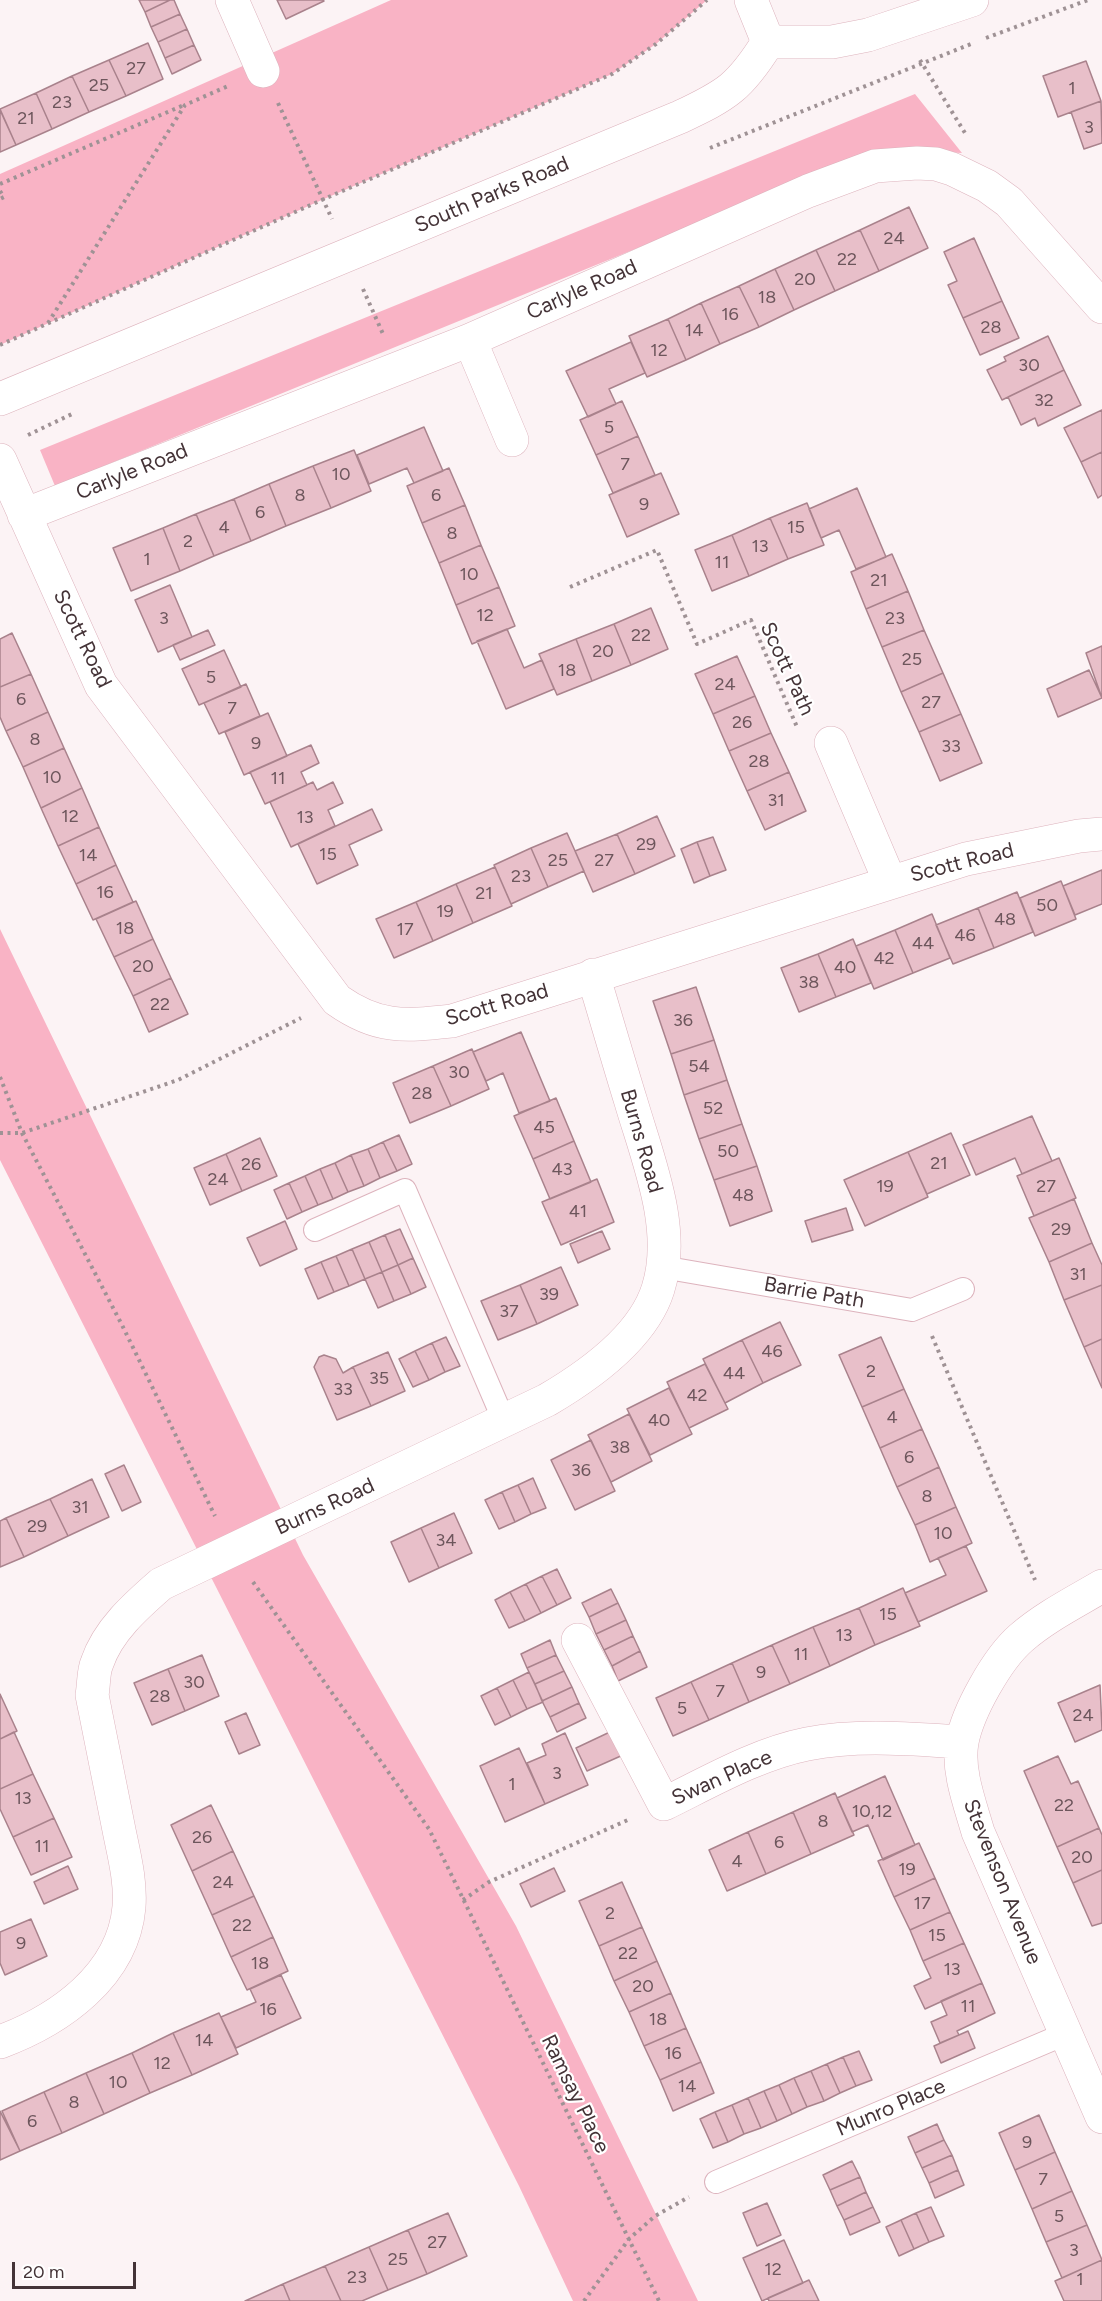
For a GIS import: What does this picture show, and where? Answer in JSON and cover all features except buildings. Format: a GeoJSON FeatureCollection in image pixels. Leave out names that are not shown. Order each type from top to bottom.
{"type":"FeatureCollection","features":[{"type":"Feature","properties":{"kind":"street"},"geometry":{"type":"LineString","coordinates":[[232,0],[263,71]]}},
{"type":"Feature","properties":{"kind":"street"},"geometry":{"type":"LineString","coordinates":[[751,0],[768,42],[832,42],[906,24],[972,0]]}},
{"type":"Feature","properties":{"kind":"street","name":"South Parks Road"},"geometry":{"type":"LineString","coordinates":[[0,399],[698,109],[733,89],[750,72],[768,42]]}},
{"type":"Feature","properties":{"kind":"street","name":"Carlyle Road"},"geometry":{"type":"LineString","coordinates":[[24,515],[470,340],[808,191],[875,166],[897,163],[936,164],[987,186],[1009,202],[1102,307]]}},
{"type":"Feature","properties":{"kind":"street"},"geometry":{"type":"LineString","coordinates":[[470,340],[512,440]]}},
{"type":"Feature","properties":{"kind":"street","name":"Scott Road"},"geometry":{"type":"LineString","coordinates":[[10,450],[24,515],[101,686],[337,1000],[359,1016],[390,1024],[453,1021],[966,859],[1102,834]]}},
{"type":"Feature","properties":{"kind":"street"},"geometry":{"type":"LineString","coordinates":[[831,742],[890,882]]}},
{"type":"Feature","properties":{"kind":"street","name":"Burns Road"},"geometry":{"type":"LineString","coordinates":[[0,2042],[27,2032],[80,1998],[114,1956],[125,1929],[130,1887],[92,1695],[96,1663],[134,1607],[161,1584],[504,1421],[586,1377],[608,1357],[647,1312],[658,1290],[664,1247],[655,1184],[593,975]]}},
{"type":"Feature","properties":{"kind":"street","name":"Stevenson Avenue"},"geometry":{"type":"LineString","coordinates":[[1102,1586],[1050,1617],[1020,1639],[996,1669],[976,1704],[962,1742],[964,1786],[978,1832],[1102,2117]]}},
{"type":"Feature","properties":{"kind":"street","name":"Swan Place"},"geometry":{"type":"LineString","coordinates":[[578,1640],[664,1804],[747,1763],[806,1744],[857,1739],[962,1742]]}},
{"type":"Feature","properties":{"kind":"lane"},"geometry":{"type":"LineString","coordinates":[[315,1230],[405,1190],[504,1421]]}},
{"type":"Feature","properties":{"kind":"lane","name":"Barrie Path"},"geometry":{"type":"LineString","coordinates":[[662,1266],[912,1310]]}},
{"type":"Feature","properties":{"kind":"lane"},"geometry":{"type":"LineString","coordinates":[[912,1310],[963,1289]]}},
{"type":"Feature","properties":{"kind":"lane","name":"Munro Place"},"geometry":{"type":"LineString","coordinates":[[716,2182],[1065,2034]]}},
{"type":"Feature","properties":{"kind":"path"},"geometry":{"type":"LineString","coordinates":[[0,345],[324,199],[612,74],[656,44],[707,0]]}},
{"type":"Feature","properties":{"kind":"path"},"geometry":{"type":"LineString","coordinates":[[906,24],[921,63],[971,142]]}},
{"type":"Feature","properties":{"kind":"path"},"geometry":{"type":"LineString","coordinates":[[0,184],[263,71]]}},
{"type":"Feature","properties":{"kind":"path"},"geometry":{"type":"LineString","coordinates":[[47,324],[185,105]]}},
{"type":"Feature","properties":{"kind":"path"},"geometry":{"type":"LineString","coordinates":[[0,191],[4,197],[0,199]]}},
{"type":"Feature","properties":{"kind":"path"},"geometry":{"type":"LineString","coordinates":[[10,450],[80,410]]}},
{"type":"Feature","properties":{"kind":"path","name":"Scott Path"},"geometry":{"type":"LineString","coordinates":[[570,587],[657,550],[697,644],[752,620],[798,729],[831,742]]}},
{"type":"Feature","properties":{"kind":"path"},"geometry":{"type":"LineString","coordinates":[[0,1133],[22,1133],[178,1080],[337,1000]]}},
{"type":"Feature","properties":{"kind":"path","name":"Ramsay Place"},"geometry":{"type":"LineString","coordinates":[[0,1077],[22,1133],[122,1324],[232,1551],[429,1829],[659,2301]]}},
{"type":"Feature","properties":{"kind":"path"},"geometry":{"type":"LineString","coordinates":[[912,1310],[935,1339],[1050,1617]]}},
{"type":"Feature","properties":{"kind":"path"},"geometry":{"type":"LineString","coordinates":[[464,1900],[489,1882],[664,1804]]}},
{"type":"Feature","properties":{"kind":"path"},"geometry":{"type":"LineString","coordinates":[[584,2301],[629,2239],[655,2216]]}},
{"type":"Feature","properties":{"kind":"shaded area"},"geometry":{"type":"Polygon","coordinates":[[[391,0],[707,0],[656,44],[612,74],[324,199],[0,345],[0,174],[391,0]]]}},
{"type":"Feature","properties":{"kind":"shaded area"},"geometry":{"type":"Polygon","coordinates":[[[915,94],[962,153],[880,149],[55,486],[40,450],[915,94]]]}},
{"type":"Feature","properties":{"kind":"shaded area"},"geometry":{"type":"Polygon","coordinates":[[[0,929],[303,1555],[516,1926],[698,2301],[573,2301],[519,2186],[0,1160],[0,929]]]}}]}
